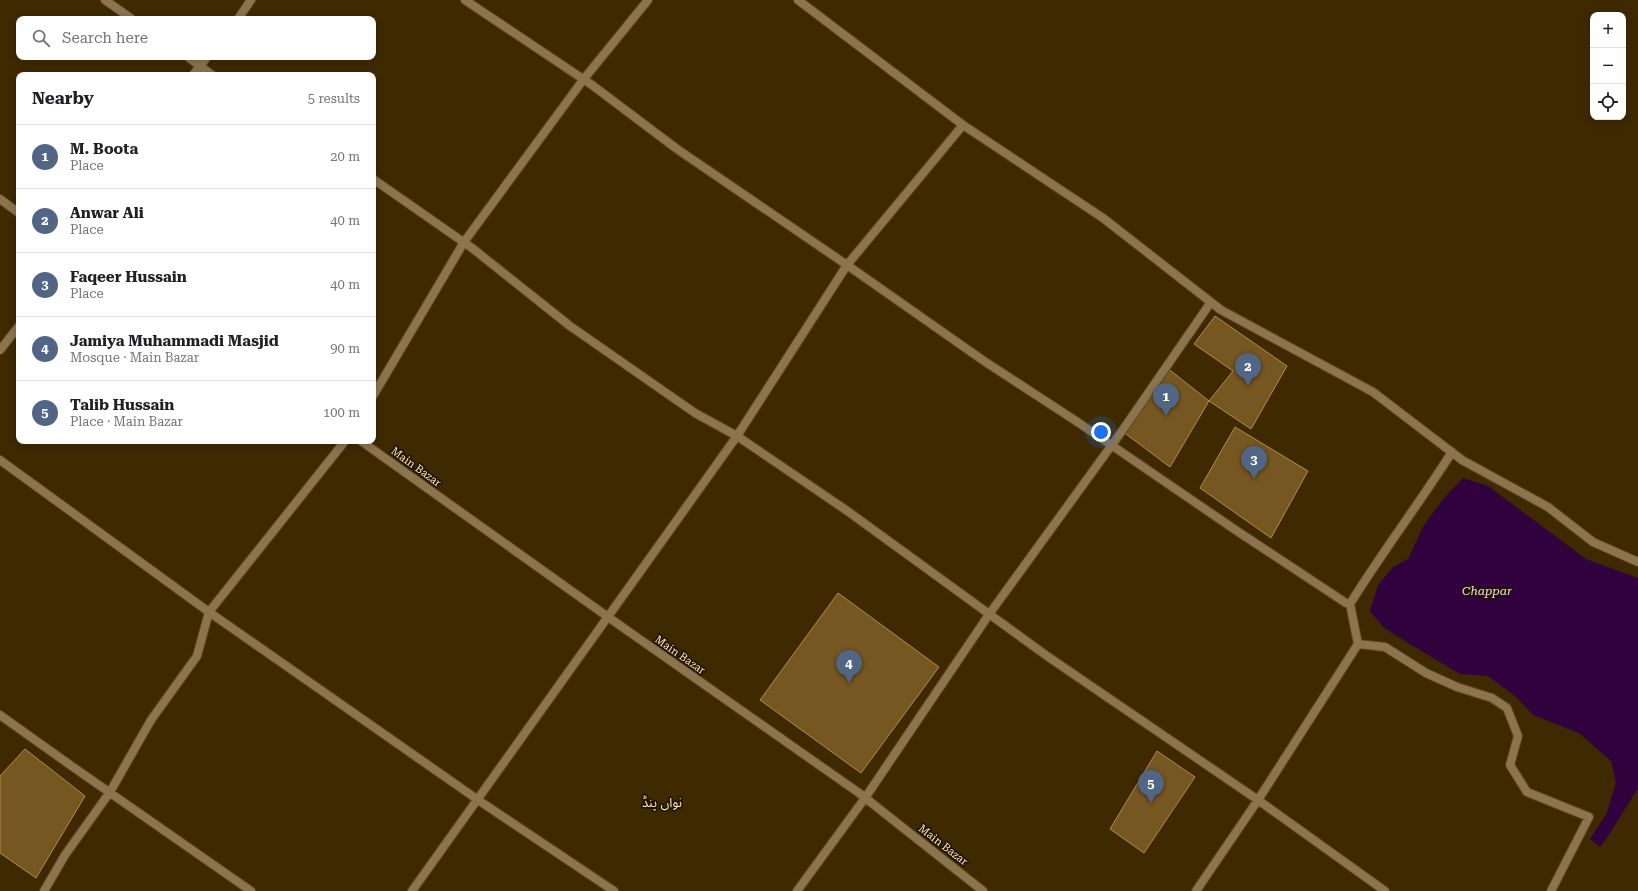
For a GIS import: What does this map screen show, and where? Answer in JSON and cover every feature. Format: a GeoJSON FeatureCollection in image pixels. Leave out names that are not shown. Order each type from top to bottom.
{"type":"FeatureCollection","features":[{"type":"Feature","properties":{"kind":"street"},"geometry":{"type":"LineString","coordinates":[[105,0],[128,16]]}},
{"type":"Feature","properties":{"kind":"street"},"geometry":{"type":"LineString","coordinates":[[240,16],[251,0]]}},
{"type":"Feature","properties":{"kind":"street"},"geometry":{"type":"LineString","coordinates":[[465,0],[583,80],[677,150],[847,265],[984,361],[1350,604]]}},
{"type":"Feature","properties":{"kind":"street"},"geometry":{"type":"LineString","coordinates":[[376,391],[464,242],[583,80],[648,0]]}},
{"type":"Feature","properties":{"kind":"street"},"geometry":{"type":"LineString","coordinates":[[798,0],[963,125],[1103,218],[1221,310],[1373,392],[1462,460],[1548,507],[1593,542],[1638,562]]}},
{"type":"Feature","properties":{"kind":"street"},"geometry":{"type":"LineString","coordinates":[[192,60],[208,72]]}},
{"type":"Feature","properties":{"kind":"street"},"geometry":{"type":"LineString","coordinates":[[195,72],[205,60]]}},
{"type":"Feature","properties":{"kind":"street"},"geometry":{"type":"LineString","coordinates":[[412,891],[737,436],[847,265],[963,125]]}},
{"type":"Feature","properties":{"kind":"street"},"geometry":{"type":"LineString","coordinates":[[376,181],[464,242],[570,326],[695,413],[737,436],[846,510],[990,613],[1047,656],[1258,800],[1385,891]]}},
{"type":"Feature","properties":{"kind":"street"},"geometry":{"type":"LineString","coordinates":[[0,199],[16,211]]}},
{"type":"Feature","properties":{"kind":"street"},"geometry":{"type":"LineString","coordinates":[[797,891],[865,798],[990,613],[1112,445],[1211,302]]}},
{"type":"Feature","properties":{"kind":"street"},"geometry":{"type":"LineString","coordinates":[[0,350],[16,330]]}},
{"type":"Feature","properties":{"kind":"street"},"geometry":{"type":"LineString","coordinates":[[44,891],[65,855],[110,792],[151,720],[197,656],[209,612],[343,444]]}},
{"type":"Feature","properties":{"kind":"street","name":"Main Bazar"},"geometry":{"type":"LineString","coordinates":[[365,444],[865,798],[983,891]]}},
{"type":"Feature","properties":{"kind":"street"},"geometry":{"type":"LineString","coordinates":[[1196,891],[1258,800],[1358,644],[1350,604],[1372,568],[1433,482],[1452,452]]}},
{"type":"Feature","properties":{"kind":"street"},"geometry":{"type":"LineString","coordinates":[[0,460],[209,612],[477,799],[614,891]]}},
{"type":"Feature","properties":{"kind":"street"},"geometry":{"type":"LineString","coordinates":[[1358,644],[1385,647],[1426,673],[1457,687],[1492,698],[1507,708],[1518,736],[1510,765],[1527,792],[1589,817],[1551,891]]}},
{"type":"Feature","properties":{"kind":"street"},"geometry":{"type":"LineString","coordinates":[[0,715],[251,891]]}},
{"type":"Feature","properties":{"kind":"water","name":"Chappar"},"geometry":{"type":"Polygon","coordinates":[[[1463,478],[1488,486],[1586,559],[1638,578],[1638,788],[1600,847],[1590,839],[1607,813],[1616,782],[1611,761],[1579,733],[1533,715],[1515,696],[1488,676],[1460,674],[1383,627],[1370,611],[1378,585],[1393,567],[1408,559],[1424,525],[1444,498],[1463,478]]]}},
{"type":"Feature","properties":{"kind":"building"},"geometry":{"type":"Polygon","coordinates":[[[1215,316],[1287,366],[1251,429],[1209,401],[1233,371],[1194,344],[1215,316]]]}},
{"type":"Feature","properties":{"kind":"building"},"geometry":{"type":"Polygon","coordinates":[[[1166,367],[1209,401],[1170,467],[1122,431],[1166,367]]]}},
{"type":"Feature","properties":{"kind":"building"},"geometry":{"type":"Polygon","coordinates":[[[1235,427],[1308,471],[1271,538],[1200,488],[1235,427]]]}},
{"type":"Feature","properties":{"kind":"building"},"geometry":{"type":"Polygon","coordinates":[[[838,593],[939,667],[861,773],[760,700],[838,593]]]}},
{"type":"Feature","properties":{"kind":"building"},"geometry":{"type":"Polygon","coordinates":[[[25,749],[85,796],[36,878],[0,853],[0,776],[25,749]]]}},
{"type":"Feature","properties":{"kind":"building"},"geometry":{"type":"Polygon","coordinates":[[[1157,751],[1195,777],[1144,853],[1110,829],[1157,751]]]}},
{"type":"Feature","properties":{"kind":"place","name":"Anwar Ali"},"geometry":{"type":"Point","coordinates":[1248,386]}},
{"type":"Feature","properties":{"kind":"place","name":"M. Boota"},"geometry":{"type":"Point","coordinates":[1166,416]}},
{"type":"Feature","properties":{"kind":"place","name":"Faqeer Hussain"},"geometry":{"type":"Point","coordinates":[1254,479]}},
{"type":"Feature","properties":{"kind":"place","name":"Jamiya Muhammadi Masjid"},"geometry":{"type":"Point","coordinates":[849,683]}},
{"type":"Feature","properties":{"kind":"place","name":"Talib Hussain"},"geometry":{"type":"Point","coordinates":[1151,803]}},
{"type":"Feature","properties":{"kind":"district","name":"نواں پنڈ"},"geometry":{"type":"Point","coordinates":[662,802]}}]}
